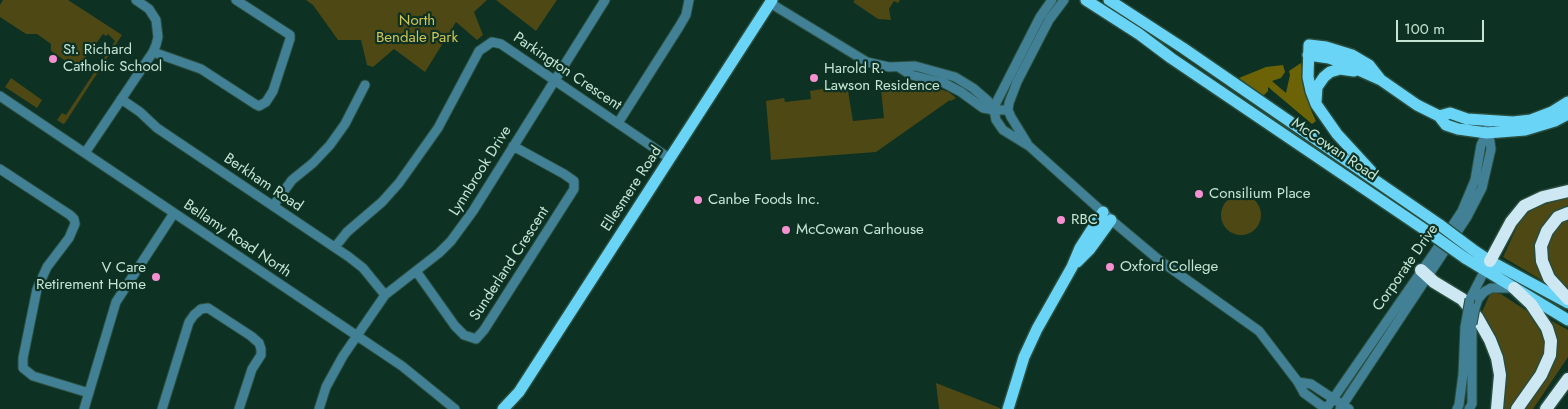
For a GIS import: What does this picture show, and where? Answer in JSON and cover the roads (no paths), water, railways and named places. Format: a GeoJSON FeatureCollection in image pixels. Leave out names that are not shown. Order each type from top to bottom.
{"type":"FeatureCollection","features":[{"type":"Feature","properties":{"kind":"highway"},"geometry":{"type":"LineString","coordinates":[[1487,266],[1511,222],[1524,206],[1543,197],[1568,191]]}},
{"type":"Feature","properties":{"kind":"highway"},"geometry":{"type":"LineString","coordinates":[[1568,212],[1558,217],[1547,231],[1541,246],[1542,261],[1549,278],[1568,299]]}},
{"type":"Feature","properties":{"kind":"highway"},"geometry":{"type":"LineString","coordinates":[[1424,273],[1462,300],[1477,318],[1490,340],[1497,358],[1500,375],[1500,394],[1497,409]]}},
{"type":"Feature","properties":{"kind":"highway"},"geometry":{"type":"LineString","coordinates":[[1514,288],[1535,310],[1547,328],[1551,341],[1550,355],[1541,375],[1518,409]]}},
{"type":"Feature","properties":{"kind":"highway"},"geometry":{"type":"LineString","coordinates":[[1546,409],[1565,383],[1568,373]]}},
{"type":"Feature","properties":{"kind":"main road","name":"McCowan Road"},"geometry":{"type":"LineString","coordinates":[[1086,0],[1139,34],[1171,58],[1434,236],[1468,253],[1514,288],[1568,320]]}},
{"type":"Feature","properties":{"kind":"main road","name":"McCowan Road"},"geometry":{"type":"LineString","coordinates":[[1110,0],[1385,185],[1440,225],[1468,253]]}},
{"type":"Feature","properties":{"kind":"main road","name":"Ellesmere Road"},"geometry":{"type":"LineString","coordinates":[[503,409],[517,394],[771,1]]}},
{"type":"Feature","properties":{"kind":"main road"},"geometry":{"type":"LineString","coordinates":[[1309,50],[1326,47],[1352,55],[1369,65],[1381,80]]}},
{"type":"Feature","properties":{"kind":"main road"},"geometry":{"type":"LineString","coordinates":[[1309,50],[1308,82],[1316,104],[1337,134],[1385,185]]}},
{"type":"Feature","properties":{"kind":"main road"},"geometry":{"type":"LineString","coordinates":[[1309,50],[1381,80],[1417,105],[1439,116],[1446,125],[1458,129],[1487,133],[1525,130],[1555,121],[1568,114]]}},
{"type":"Feature","properties":{"kind":"main road"},"geometry":{"type":"LineString","coordinates":[[1316,104],[1317,87],[1330,72],[1340,70],[1359,71]]}},
{"type":"Feature","properties":{"kind":"main road"},"geometry":{"type":"LineString","coordinates":[[1439,116],[1450,113],[1466,119],[1514,122],[1531,120],[1552,112],[1568,102]]}},
{"type":"Feature","properties":{"kind":"main road"},"geometry":{"type":"LineString","coordinates":[[1008,409],[1028,348],[1046,310],[1072,267],[1090,249],[1107,216]]}},
{"type":"Feature","properties":{"kind":"main road","name":"McCowan Road"},"geometry":{"type":"LineString","coordinates":[[1487,266],[1568,303]]}},
{"type":"Feature","properties":{"kind":"main road","name":"Ellesmere Road"},"geometry":{"type":"LineString","coordinates":[[514,409],[517,394]]}},
{"type":"Feature","properties":{"kind":"street"},"geometry":{"type":"LineString","coordinates":[[85,153],[153,52],[158,37],[156,20],[149,10],[136,0]]}},
{"type":"Feature","properties":{"kind":"street"},"geometry":{"type":"LineString","coordinates":[[153,52],[201,69],[260,106],[266,102],[273,91],[290,36],[236,0]]}},
{"type":"Feature","properties":{"kind":"street","name":"Lynnbrook Drive"},"geometry":{"type":"LineString","coordinates":[[319,409],[326,387],[356,335],[385,295],[430,261],[456,234],[605,0]]}},
{"type":"Feature","properties":{"kind":"street"},"geometry":{"type":"LineString","coordinates":[[618,124],[683,21],[689,0]]}},
{"type":"Feature","properties":{"kind":"street"},"geometry":{"type":"LineString","coordinates":[[1052,0],[1015,76],[996,103],[994,110],[996,120],[1003,130],[1029,146],[1107,216],[1181,278],[1259,331],[1298,382],[1304,393],[1326,409]]}},
{"type":"Feature","properties":{"kind":"street"},"geometry":{"type":"LineString","coordinates":[[1039,29],[1049,20],[1064,0]]}},
{"type":"Feature","properties":{"kind":"street"},"geometry":{"type":"LineString","coordinates":[[771,1],[867,62],[889,68],[900,68],[911,75],[944,83],[961,92],[983,108],[1008,110]]}},
{"type":"Feature","properties":{"kind":"street","name":"Parkington Crescent"},"geometry":{"type":"LineString","coordinates":[[335,247],[347,232],[389,195],[404,176],[438,128],[479,51],[494,42],[501,44],[669,158]]}},
{"type":"Feature","properties":{"kind":"street"},"geometry":{"type":"LineString","coordinates":[[1015,76],[1008,110],[1029,146]]}},
{"type":"Feature","properties":{"kind":"street"},"geometry":{"type":"LineString","coordinates":[[273,206],[292,180],[314,163],[330,145],[345,124],[365,85]]}},
{"type":"Feature","properties":{"kind":"street","name":"Bellamy Road North"},"geometry":{"type":"LineString","coordinates":[[0,96],[402,366],[456,409]]}},
{"type":"Feature","properties":{"kind":"street","name":"Berkham Road"},"geometry":{"type":"LineString","coordinates":[[121,99],[140,112],[157,128],[364,268],[385,295]]}},
{"type":"Feature","properties":{"kind":"street","name":"Corporate Drive"},"geometry":{"type":"LineString","coordinates":[[1326,409],[1376,334],[1467,217],[1482,188],[1491,149],[1487,133],[1489,121]]}},
{"type":"Feature","properties":{"kind":"street","name":"Sunderland Crescent"},"geometry":{"type":"LineString","coordinates":[[416,271],[455,326],[464,334],[476,339],[484,330],[574,189],[574,181],[570,178],[513,146]]}},
{"type":"Feature","properties":{"kind":"street"},"geometry":{"type":"LineString","coordinates":[[0,169],[70,215],[74,219],[75,224],[69,238],[47,267],[37,289],[23,358],[24,368],[33,376],[89,393]]}},
{"type":"Feature","properties":{"kind":"street"},"geometry":{"type":"LineString","coordinates":[[84,409],[116,302],[174,213]]}},
{"type":"Feature","properties":{"kind":"street"},"geometry":{"type":"LineString","coordinates":[[1457,409],[1463,374],[1470,299],[1487,266]]}},
{"type":"Feature","properties":{"kind":"street","name":"Corporate Drive"},"geometry":{"type":"LineString","coordinates":[[1344,408],[1386,341],[1424,273]]}},
{"type":"Feature","properties":{"kind":"street"},"geometry":{"type":"LineString","coordinates":[[1469,409],[1472,404],[1468,326],[1478,299],[1491,288],[1514,288]]}},
{"type":"Feature","properties":{"kind":"street"},"geometry":{"type":"LineString","coordinates":[[162,409],[189,322],[201,309],[208,308],[251,336],[259,343],[261,349],[261,355],[252,369],[239,409]]}},
{"type":"Feature","properties":{"kind":"street"},"geometry":{"type":"LineString","coordinates":[[1376,334],[1386,341]]}},
{"type":"Feature","properties":{"kind":"street"},"geometry":{"type":"LineString","coordinates":[[1298,382],[1311,384],[1344,408]]}},
{"type":"Feature","properties":{"kind":"place","name":"St. Richard Catholic School"},"geometry":{"type":"Point","coordinates":[53,59]}},
{"type":"Feature","properties":{"kind":"place","name":"Harold R. Lawson Residence"},"geometry":{"type":"Point","coordinates":[814,78]}},
{"type":"Feature","properties":{"kind":"place","name":"Consilium Place"},"geometry":{"type":"Point","coordinates":[1199,194]}},
{"type":"Feature","properties":{"kind":"place","name":"Canbe Foods Inc."},"geometry":{"type":"Point","coordinates":[698,200]}},
{"type":"Feature","properties":{"kind":"place","name":"RBC"},"geometry":{"type":"Point","coordinates":[1061,220]}},
{"type":"Feature","properties":{"kind":"place","name":"McCowan Carhouse"},"geometry":{"type":"Point","coordinates":[786,230]}},
{"type":"Feature","properties":{"kind":"place","name":"Oxford College"},"geometry":{"type":"Point","coordinates":[1110,267]}},
{"type":"Feature","properties":{"kind":"place","name":"V Care Retirement Home"},"geometry":{"type":"Point","coordinates":[156,277]}},
{"type":"Feature","properties":{"kind":"park label","name":"North Bendale Park"},"geometry":{"type":"Point","coordinates":[417,30]}}]}
